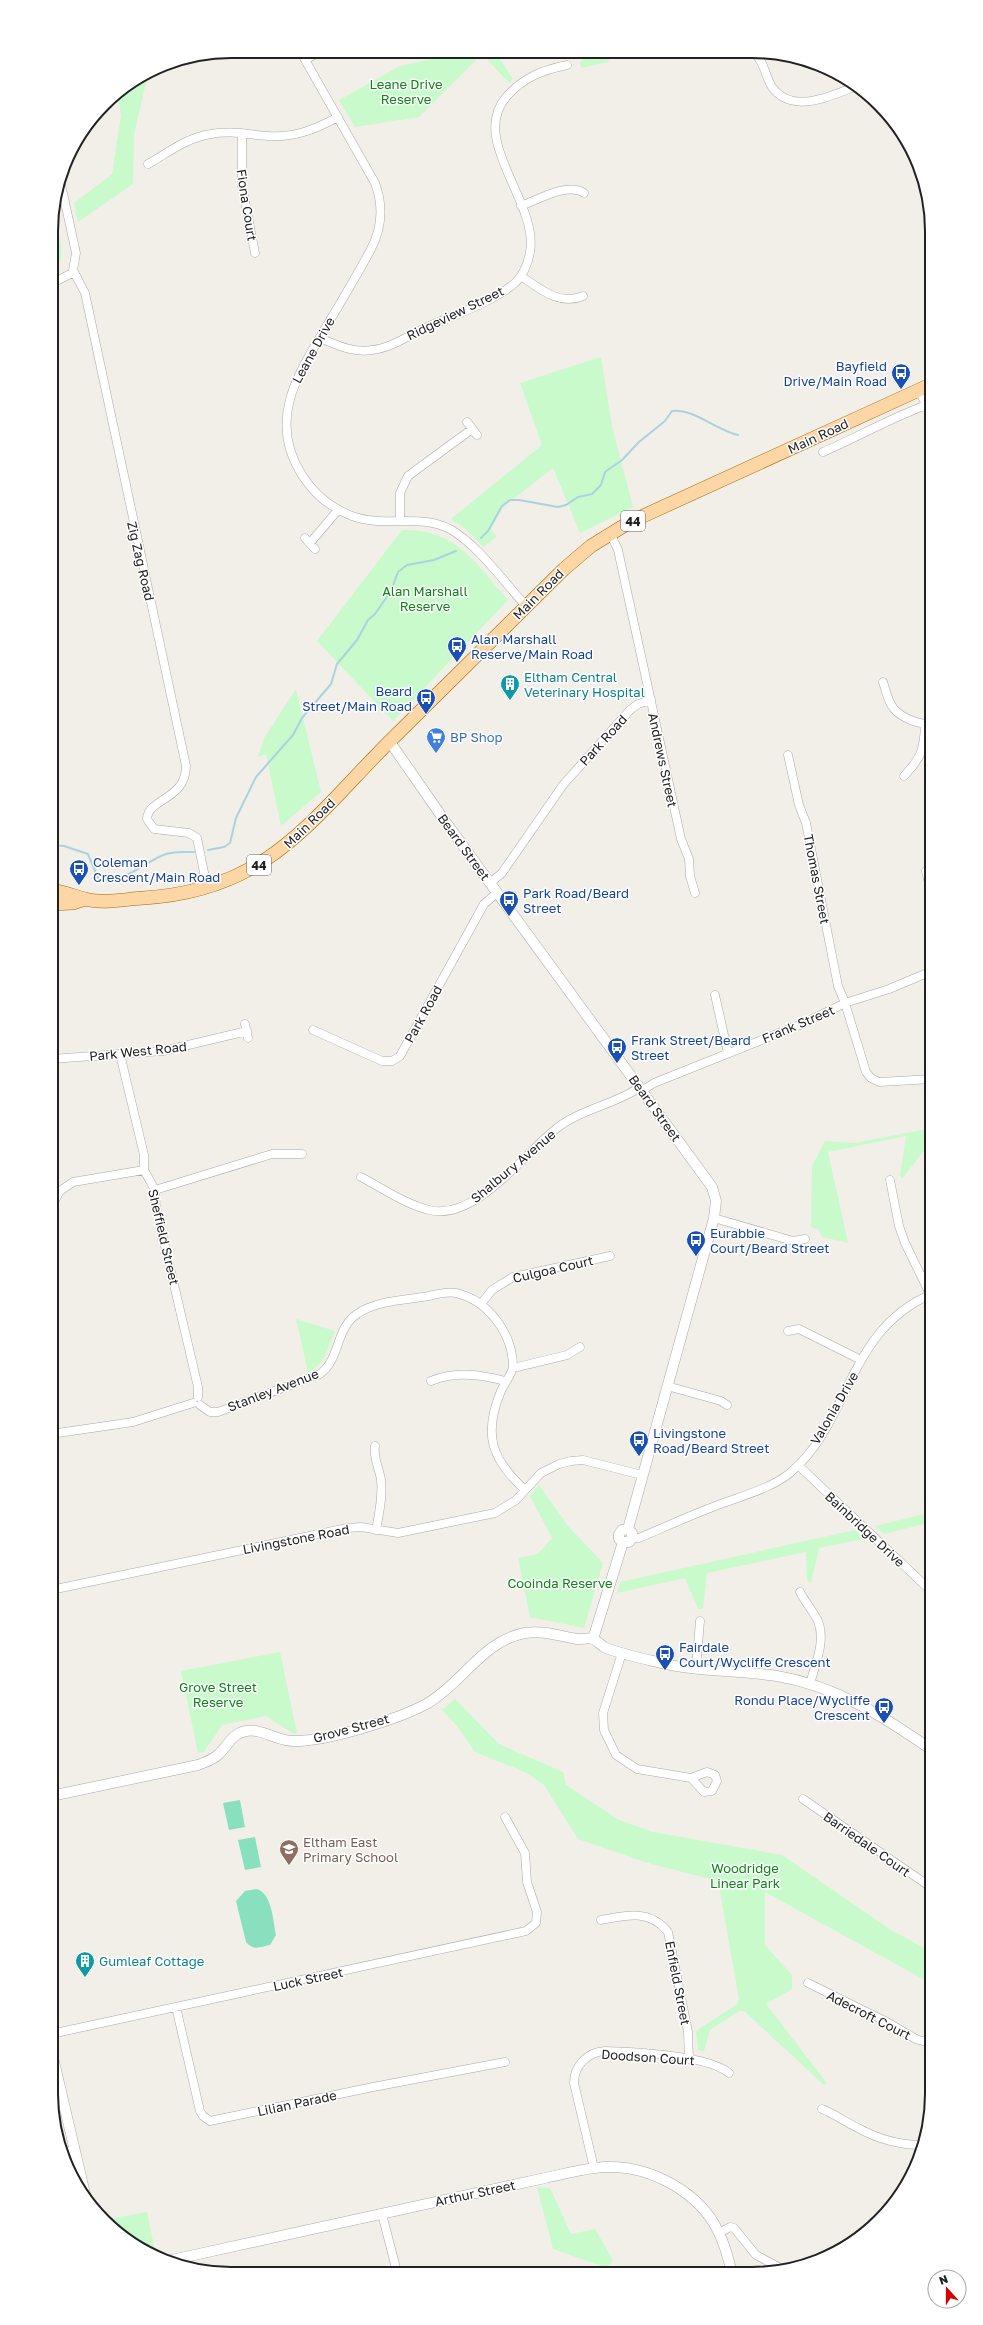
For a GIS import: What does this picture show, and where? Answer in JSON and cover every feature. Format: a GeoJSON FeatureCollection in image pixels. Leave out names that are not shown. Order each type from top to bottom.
{"type":"FeatureCollection","features":[{"type":"Feature","properties":{"kind":"main road","name":"Main Road"},"geometry":{"type":"LineString","coordinates":[[58,904],[73,903],[85,899],[154,898],[207,888],[252,869],[284,848],[314,821],[390,742],[574,559],[610,533],[645,515],[925,387]]}},
{"type":"Feature","properties":{"kind":"main road","name":"Main Road"},"geometry":{"type":"LineString","coordinates":[[58,891],[77,895],[85,899]]}},
{"type":"Feature","properties":{"kind":"street"},"geometry":{"type":"LineString","coordinates":[[305,60],[309,58]]}},
{"type":"Feature","properties":{"kind":"street"},"geometry":{"type":"LineString","coordinates":[[758,58],[774,89],[791,100],[808,101],[849,88]]}},
{"type":"Feature","properties":{"kind":"street","name":"Leane Drive"},"geometry":{"type":"LineString","coordinates":[[305,60],[375,183],[380,202],[381,217],[374,245],[320,338],[291,392],[287,411],[287,433],[293,457],[305,479],[321,497],[338,510],[369,521],[427,522],[455,533],[479,554],[526,606]]}},
{"type":"Feature","properties":{"kind":"street"},"geometry":{"type":"LineString","coordinates":[[567,65],[546,70],[524,80],[505,98],[496,114],[494,126],[496,140],[529,230],[531,245],[528,259],[521,276],[555,297],[570,300],[583,296]]}},
{"type":"Feature","properties":{"kind":"street"},"geometry":{"type":"LineString","coordinates":[[148,164],[175,147],[196,137],[218,133],[242,133],[277,136],[294,134],[316,128],[338,117]]}},
{"type":"Feature","properties":{"kind":"street","name":"Fiona Court"},"geometry":{"type":"LineString","coordinates":[[242,133],[242,186],[255,253]]}},
{"type":"Feature","properties":{"kind":"street"},"geometry":{"type":"LineString","coordinates":[[521,206],[564,190],[577,190],[584,194]]}},
{"type":"Feature","properties":{"kind":"street"},"geometry":{"type":"LineString","coordinates":[[58,280],[74,272],[76,253],[63,192]]}},
{"type":"Feature","properties":{"kind":"street","name":"Zig Zag Road"},"geometry":{"type":"LineString","coordinates":[[74,272],[84,293],[186,766],[185,775],[180,786],[150,810],[147,819],[154,829],[189,833],[197,838],[207,888]]}},
{"type":"Feature","properties":{"kind":"street","name":"Ridgeview Street"},"geometry":{"type":"LineString","coordinates":[[320,338],[351,350],[378,349],[496,295],[521,276]]}},
{"type":"Feature","properties":{"kind":"street"},"geometry":{"type":"LineString","coordinates":[[919,390],[925,398]]}},
{"type":"Feature","properties":{"kind":"street","name":"Main Road"},"geometry":{"type":"LineString","coordinates":[[823,452],[862,435],[881,424],[925,406]]}},
{"type":"Feature","properties":{"kind":"street"},"geometry":{"type":"LineString","coordinates":[[400,521],[400,493],[408,476],[472,428]]}},
{"type":"Feature","properties":{"kind":"street"},"geometry":{"type":"LineString","coordinates":[[310,543],[338,510]]}},
{"type":"Feature","properties":{"kind":"street","name":"Andrews Street"},"geometry":{"type":"LineString","coordinates":[[610,533],[618,550],[680,839],[689,859],[690,876],[695,893]]}},
{"type":"Feature","properties":{"kind":"street"},"geometry":{"type":"LineString","coordinates":[[883,682],[894,710],[906,718],[925,723]]}},
{"type":"Feature","properties":{"kind":"street","name":"Park Road"},"geometry":{"type":"LineString","coordinates":[[490,883],[502,873],[563,785],[630,710],[638,704],[650,700]]}},
{"type":"Feature","properties":{"kind":"street"},"geometry":{"type":"LineString","coordinates":[[904,776],[917,762],[925,740]]}},
{"type":"Feature","properties":{"kind":"street","name":"Beard Street"},"geometry":{"type":"LineString","coordinates":[[390,742],[497,893],[642,1089],[712,1187],[716,1201],[714,1218],[642,1475],[628,1537],[593,1639]]}},
{"type":"Feature","properties":{"kind":"street","name":"Thomas Street"},"geometry":{"type":"LineString","coordinates":[[788,755],[799,804],[806,823],[838,986],[866,1072],[871,1078],[879,1082],[925,1079]]}},
{"type":"Feature","properties":{"kind":"street","name":"Park Road"},"geometry":{"type":"LineString","coordinates":[[313,1030],[382,1061],[392,1061],[400,1056],[484,904],[497,893]]}},
{"type":"Feature","properties":{"kind":"street","name":"Frank Street"},"geometry":{"type":"LineString","coordinates":[[642,1089],[802,1024],[845,1004],[890,989],[925,974]]}},
{"type":"Feature","properties":{"kind":"street"},"geometry":{"type":"LineString","coordinates":[[715,995],[728,1053]]}},
{"type":"Feature","properties":{"kind":"street","name":"Park West Road"},"geometry":{"type":"LineString","coordinates":[[58,1058],[170,1050],[247,1031]]}},
{"type":"Feature","properties":{"kind":"street","name":"Sheffield Street"},"geometry":{"type":"LineString","coordinates":[[120,1054],[144,1155],[144,1170],[155,1190],[156,1208],[199,1390],[197,1402]]}},
{"type":"Feature","properties":{"kind":"street","name":"Shalbury Avenue"},"geometry":{"type":"LineString","coordinates":[[361,1177],[416,1206],[442,1212],[453,1210],[482,1195],[563,1124],[642,1089]]}},
{"type":"Feature","properties":{"kind":"street"},"geometry":{"type":"LineString","coordinates":[[155,1190],[272,1154],[302,1154]]}},
{"type":"Feature","properties":{"kind":"street"},"geometry":{"type":"LineString","coordinates":[[58,1195],[60,1191],[73,1182],[144,1170]]}},
{"type":"Feature","properties":{"kind":"street"},"geometry":{"type":"LineString","coordinates":[[890,1180],[899,1226],[905,1243],[925,1282]]}},
{"type":"Feature","properties":{"kind":"street"},"geometry":{"type":"LineString","coordinates":[[714,1218],[793,1241],[805,1239]]}},
{"type":"Feature","properties":{"kind":"street","name":"Culgoa Court"},"geometry":{"type":"LineString","coordinates":[[481,1304],[492,1290],[514,1277],[610,1256]]}},
{"type":"Feature","properties":{"kind":"street","name":"Stanley Avenue"},"geometry":{"type":"LineString","coordinates":[[197,1402],[210,1412],[218,1412],[314,1377],[330,1365],[337,1350],[344,1327],[356,1314],[372,1306],[446,1293],[463,1295],[481,1304],[493,1315],[507,1339],[513,1368]]}},
{"type":"Feature","properties":{"kind":"street","name":"Valonia Drive"},"geometry":{"type":"LineString","coordinates":[[628,1537],[639,1538],[762,1488],[778,1481],[798,1465],[818,1441],[861,1360],[875,1338],[894,1316],[925,1298]]}},
{"type":"Feature","properties":{"kind":"street"},"geometry":{"type":"LineString","coordinates":[[788,1331],[799,1329],[861,1360]]}},
{"type":"Feature","properties":{"kind":"street"},"geometry":{"type":"LineString","coordinates":[[525,1490],[503,1467],[492,1445],[491,1423],[494,1410],[505,1381],[513,1368],[567,1355],[580,1347]]}},
{"type":"Feature","properties":{"kind":"street"},"geometry":{"type":"LineString","coordinates":[[431,1381],[444,1376],[459,1374],[482,1376],[505,1381]]}},
{"type":"Feature","properties":{"kind":"street"},"geometry":{"type":"LineString","coordinates":[[667,1386],[721,1401],[727,1405]]}},
{"type":"Feature","properties":{"kind":"street"},"geometry":{"type":"LineString","coordinates":[[58,1433],[133,1422],[197,1402]]}},
{"type":"Feature","properties":{"kind":"street"},"geometry":{"type":"LineString","coordinates":[[375,1446],[374,1455],[379,1472],[381,1489],[376,1530]]}},
{"type":"Feature","properties":{"kind":"street","name":"Livingstone Road"},"geometry":{"type":"LineString","coordinates":[[58,1589],[339,1529],[361,1527],[376,1530],[404,1532],[495,1513],[516,1500],[533,1480],[549,1468],[571,1461],[583,1460],[642,1475]]}},
{"type":"Feature","properties":{"kind":"street","name":"Bainbridge Drive"},"geometry":{"type":"LineString","coordinates":[[798,1465],[925,1585]]}},
{"type":"Feature","properties":{"kind":"street"},"geometry":{"type":"LineString","coordinates":[[800,1592],[817,1619],[821,1631],[822,1642],[810,1684]]}},
{"type":"Feature","properties":{"kind":"street"},"geometry":{"type":"LineString","coordinates":[[696,1668],[700,1622]]}},
{"type":"Feature","properties":{"kind":"street","name":"Grove Street"},"geometry":{"type":"LineString","coordinates":[[58,1795],[198,1765],[214,1757],[232,1738],[242,1732],[254,1731],[286,1741],[299,1741],[328,1736],[371,1724],[430,1702],[494,1646],[515,1636],[541,1632],[579,1640],[593,1639]]}},
{"type":"Feature","properties":{"kind":"street"},"geometry":{"type":"LineString","coordinates":[[593,1639],[605,1648],[657,1662],[696,1668],[775,1676],[810,1684],[838,1694],[870,1709],[925,1745]]}},
{"type":"Feature","properties":{"kind":"street"},"geometry":{"type":"LineString","coordinates":[[622,1653],[603,1713],[604,1730],[610,1747],[616,1755],[637,1769],[691,1778]]}},
{"type":"Feature","properties":{"kind":"street","name":"Barriedale Court"},"geometry":{"type":"LineString","coordinates":[[803,1799],[925,1883]]}},
{"type":"Feature","properties":{"kind":"street","name":"Luck Street"},"geometry":{"type":"LineString","coordinates":[[58,2032],[526,1931],[536,1923],[537,1912],[528,1882],[524,1853],[505,1817]]}},
{"type":"Feature","properties":{"kind":"street","name":"Enfield Street"},"geometry":{"type":"LineString","coordinates":[[601,1920],[629,1914],[641,1915],[659,1923],[668,1932],[688,2032],[689,2059]]}},
{"type":"Feature","properties":{"kind":"street","name":"Adecroft Court"},"geometry":{"type":"LineString","coordinates":[[808,1983],[885,2021],[916,2039],[925,2042]]}},
{"type":"Feature","properties":{"kind":"street","name":"Lilian Parade"},"geometry":{"type":"LineString","coordinates":[[176,2007],[200,2111],[205,2118],[210,2121],[373,2087],[505,2062]]}},
{"type":"Feature","properties":{"kind":"street","name":"Luck Street"},"geometry":{"type":"LineString","coordinates":[[58,2030],[77,2028]]}},
{"type":"Feature","properties":{"kind":"street","name":"Doodson Court"},"geometry":{"type":"LineString","coordinates":[[594,2168],[574,2083],[579,2065],[592,2054],[601,2052],[689,2059],[712,2063],[729,2073]]}},
{"type":"Feature","properties":{"kind":"street"},"geometry":{"type":"LineString","coordinates":[[58,2078],[82,2182]]}},
{"type":"Feature","properties":{"kind":"street"},"geometry":{"type":"LineString","coordinates":[[822,2109],[834,2113],[874,2136],[893,2143],[917,2145]]}},
{"type":"Feature","properties":{"kind":"street"},"geometry":{"type":"LineString","coordinates":[[68,2152],[75,2150]]}},
{"type":"Feature","properties":{"kind":"street","name":"Arthur Street"},"geometry":{"type":"LineString","coordinates":[[178,2259],[594,2168],[607,2167],[638,2170],[666,2181],[692,2200],[719,2233],[730,2267]]}},
{"type":"Feature","properties":{"kind":"street"},"geometry":{"type":"LineString","coordinates":[[382,2214],[396,2267]]}},
{"type":"Feature","properties":{"kind":"street"},"geometry":{"type":"LineString","coordinates":[[719,2233],[730,2226],[734,2228],[756,2255],[776,2266]]}},
{"type":"Feature","properties":{"kind":"green space","name":"Leane Drive Reserve"},"geometry":{"type":"Polygon","coordinates":[[[478,58],[419,117],[355,127],[339,100],[400,66],[432,59],[478,58]]]}},
{"type":"Feature","properties":{"kind":"green space","name":"Leane Drive Reserve"},"geometry":{"type":"Polygon","coordinates":[[[486,58],[499,58],[513,79],[509,83],[486,58]]]}},
{"type":"Feature","properties":{"kind":"green space"},"geometry":{"type":"Polygon","coordinates":[[[586,58],[609,58],[608,62],[581,68],[580,62],[586,58]]]}},
{"type":"Feature","properties":{"kind":"green space"},"geometry":{"type":"Polygon","coordinates":[[[147,80],[134,135],[133,184],[78,222],[74,203],[112,174],[121,115],[118,100],[147,80]]]}},
{"type":"Feature","properties":{"kind":"green space"},"geometry":{"type":"Polygon","coordinates":[[[58,231],[62,251],[60,262],[58,264],[58,231]]]}},
{"type":"Feature","properties":{"kind":"green space"},"geometry":{"type":"Polygon","coordinates":[[[601,357],[612,426],[633,507],[580,533],[553,468],[503,507],[491,530],[497,536],[484,547],[462,526],[451,519],[542,445],[520,383],[601,357]]]}},
{"type":"Feature","properties":{"kind":"green space","name":"Alan Marshall Reserve"},"geometry":{"type":"Polygon","coordinates":[[[402,530],[421,531],[437,535],[451,542],[463,550],[474,561],[508,600],[393,721],[317,641],[402,530]]]}},
{"type":"Feature","properties":{"kind":"green space"},"geometry":{"type":"Polygon","coordinates":[[[296,689],[321,792],[281,826],[266,754],[258,757],[264,738],[296,689]]]}},
{"type":"Feature","properties":{"kind":"green space"},"geometry":{"type":"Polygon","coordinates":[[[925,1129],[925,1149],[902,1179],[900,1175],[906,1136],[828,1152],[848,1243],[822,1237],[819,1230],[811,1227],[812,1166],[825,1141],[854,1143],[925,1129]]]}},
{"type":"Feature","properties":{"kind":"green space"},"geometry":{"type":"Polygon","coordinates":[[[296,1319],[335,1331],[323,1360],[308,1372],[296,1319]]]}},
{"type":"Feature","properties":{"kind":"green space","name":"Cooinda Reserve"},"geometry":{"type":"Polygon","coordinates":[[[539,1485],[568,1526],[603,1563],[584,1628],[530,1617],[518,1558],[538,1554],[552,1538],[530,1496],[539,1485]]]}},
{"type":"Feature","properties":{"kind":"green space"},"geometry":{"type":"Polygon","coordinates":[[[925,1514],[925,1524],[884,1534],[875,1526],[925,1514]]]}},
{"type":"Feature","properties":{"kind":"green space"},"geometry":{"type":"Polygon","coordinates":[[[855,1530],[864,1539],[819,1548],[811,1583],[807,1580],[806,1552],[707,1573],[703,1609],[698,1609],[685,1578],[617,1593],[620,1582],[855,1530]]]}},
{"type":"Feature","properties":{"kind":"green space","name":"Grove Street Reserve"},"geometry":{"type":"Polygon","coordinates":[[[280,1652],[297,1733],[294,1734],[266,1716],[222,1725],[204,1752],[198,1753],[181,1671],[280,1652]]]}},
{"type":"Feature","properties":{"kind":"green space","name":"Woodridge Linear Park"},"geometry":{"type":"Polygon","coordinates":[[[455,1699],[499,1744],[563,1772],[566,1785],[619,1820],[653,1832],[782,1855],[891,1930],[925,1948],[925,1980],[765,1892],[765,1945],[792,1975],[792,1989],[766,2004],[827,2083],[824,2085],[744,2011],[739,2011],[710,2030],[704,2051],[698,2050],[696,2031],[737,2004],[739,1999],[718,1881],[651,1864],[578,1839],[544,1785],[527,1773],[475,1752],[457,1726],[442,1710],[455,1699]]]}},
{"type":"Feature","properties":{"kind":"green space"},"geometry":{"type":"Polygon","coordinates":[[[240,1800],[245,1827],[229,1830],[223,1803],[240,1800]]]}},
{"type":"Feature","properties":{"kind":"green space"},"geometry":{"type":"Polygon","coordinates":[[[255,1837],[261,1867],[245,1870],[238,1840],[255,1837]]]}},
{"type":"Feature","properties":{"kind":"green space"},"geometry":{"type":"Polygon","coordinates":[[[256,1889],[261,1891],[269,1901],[276,1935],[270,1945],[257,1948],[251,1947],[246,1942],[236,1901],[245,1891],[256,1889]]]}},
{"type":"Feature","properties":{"kind":"green space"},"geometry":{"type":"Polygon","coordinates":[[[537,2187],[550,2188],[571,2234],[595,2229],[613,2260],[608,2267],[604,2267],[553,2249],[537,2187]]]}},
{"type":"Feature","properties":{"kind":"green space"},"geometry":{"type":"Polygon","coordinates":[[[147,2212],[155,2249],[135,2238],[111,2218],[147,2212]]]}},
{"type":"Feature","properties":{"kind":"waterway"},"geometry":{"type":"LineString","coordinates":[[481,538],[488,531],[502,506],[510,500],[519,500],[558,507],[566,505],[578,497],[592,494],[601,485],[605,472],[622,460],[639,442],[665,421],[672,411],[689,413],[738,435]]}},
{"type":"Feature","properties":{"kind":"waterway"},"geometry":{"type":"LineString","coordinates":[[208,850],[224,847],[230,843],[236,818],[256,777],[293,735],[302,718],[331,684],[337,664],[357,640],[368,620],[375,614],[391,591],[398,572],[407,565],[434,560],[456,551]]}},
{"type":"Feature","properties":{"kind":"waterway"},"geometry":{"type":"LineString","coordinates":[[58,846],[88,854],[98,878],[106,880],[114,880],[123,877],[166,854],[176,852],[194,852]]}},
{"type":"Feature","properties":{"kind":"place","name":"Bayfield Drive/Main Road"},"geometry":{"type":"Point","coordinates":[901,390]}},
{"type":"Feature","properties":{"kind":"place","name":"Alan Marshall Reserve/Main Road"},"geometry":{"type":"Point","coordinates":[457,663]}},
{"type":"Feature","properties":{"kind":"place","name":"Eltham Central Veterinary Hospital"},"geometry":{"type":"Point","coordinates":[510,701]}},
{"type":"Feature","properties":{"kind":"place","name":"Beard Street/Main Road"},"geometry":{"type":"Point","coordinates":[426,715]}},
{"type":"Feature","properties":{"kind":"place","name":"BP Shop"},"geometry":{"type":"Point","coordinates":[436,754]}},
{"type":"Feature","properties":{"kind":"place","name":"Coleman Crescent/Main Road"},"geometry":{"type":"Point","coordinates":[79,886]}},
{"type":"Feature","properties":{"kind":"place","name":"Park Road/Beard Street"},"geometry":{"type":"Point","coordinates":[509,917]}},
{"type":"Feature","properties":{"kind":"place","name":"Frank Street/Beard Street"},"geometry":{"type":"Point","coordinates":[617,1064]}},
{"type":"Feature","properties":{"kind":"place","name":"Eurabbie Court/Beard Street"},"geometry":{"type":"Point","coordinates":[696,1257]}},
{"type":"Feature","properties":{"kind":"place","name":"Livingstone Road/Beard Street"},"geometry":{"type":"Point","coordinates":[639,1457]}},
{"type":"Feature","properties":{"kind":"place","name":"Fairdale Court/Wycliffe Crescent"},"geometry":{"type":"Point","coordinates":[665,1671]}},
{"type":"Feature","properties":{"kind":"place","name":"Rondu Place/Wycliffe Crescent"},"geometry":{"type":"Point","coordinates":[884,1724]}},
{"type":"Feature","properties":{"kind":"place","name":"Eltham East Primary School"},"geometry":{"type":"Point","coordinates":[289,1866]}},
{"type":"Feature","properties":{"kind":"place","name":"Gumleaf Cottage"},"geometry":{"type":"Point","coordinates":[85,1978]}}]}
